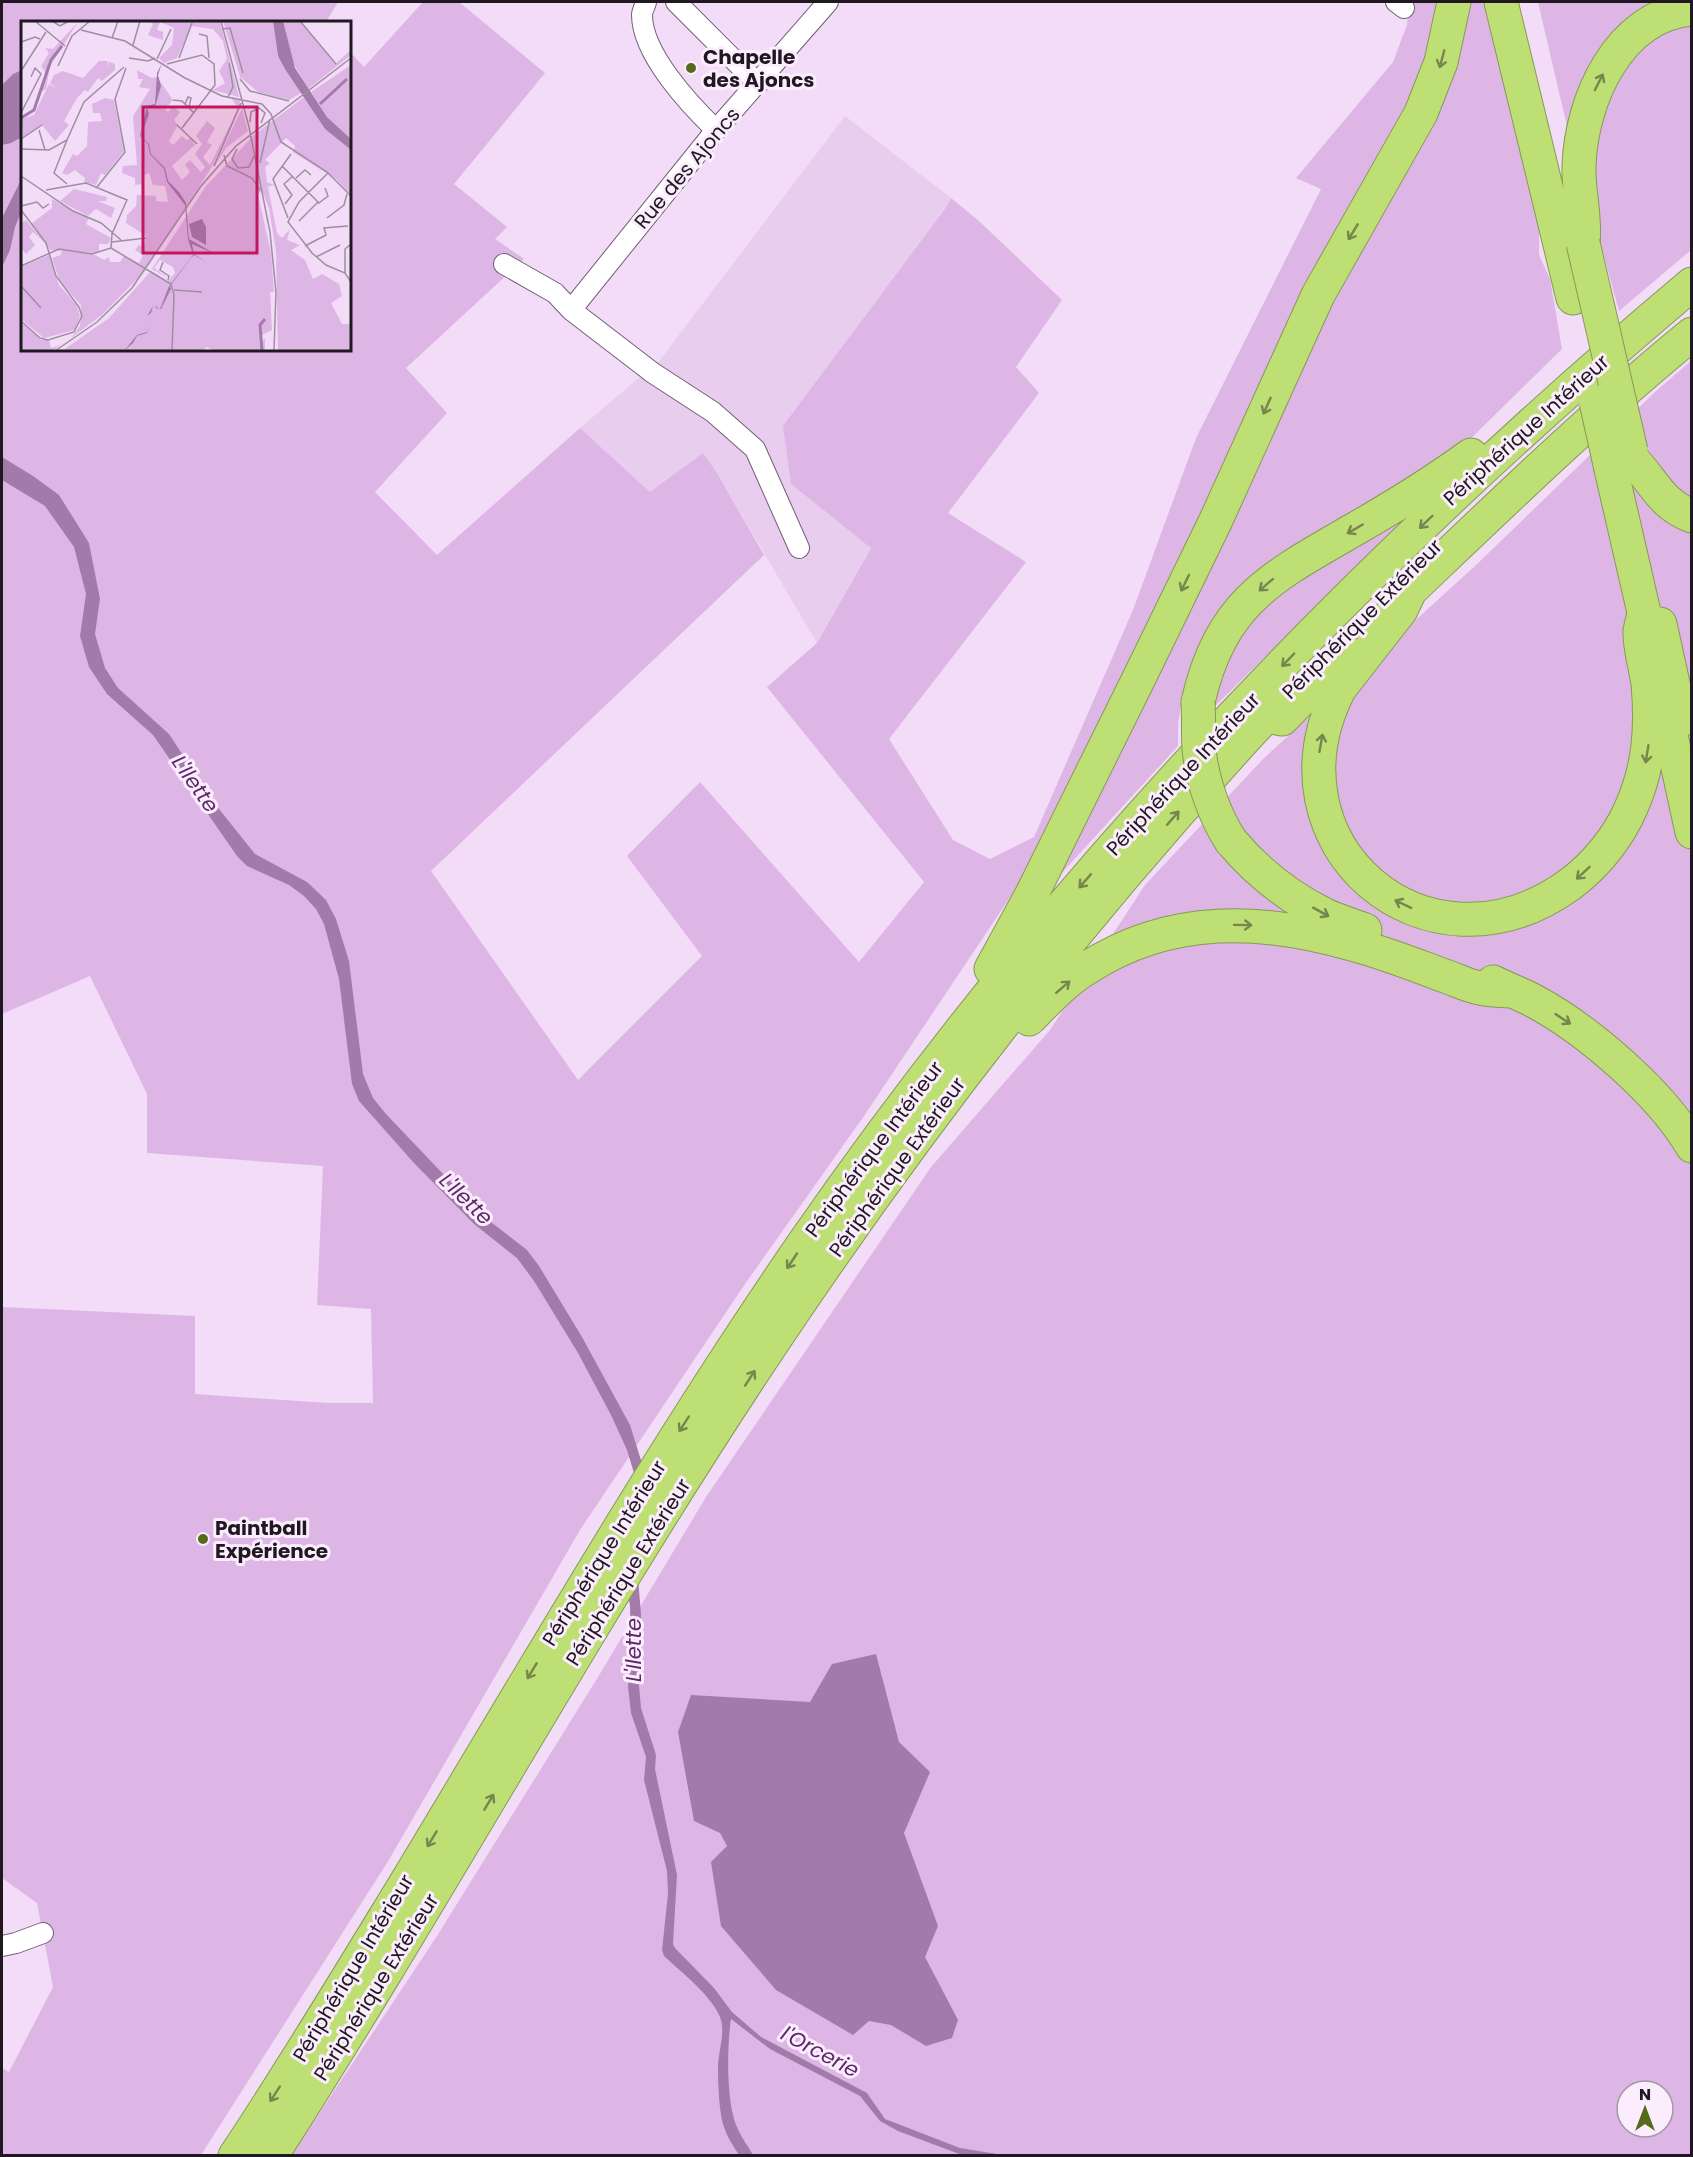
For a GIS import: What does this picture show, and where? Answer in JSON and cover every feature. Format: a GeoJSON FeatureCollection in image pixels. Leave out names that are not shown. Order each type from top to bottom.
{"type":"FeatureCollection","features":[{"type":"Feature","properties":{"kind":"highway"},"geometry":{"type":"LineString","coordinates":[[900,1112],[905,1081],[987,975],[1010,938],[1042,875],[1216,520],[1318,295],[1421,113],[1442,62],[1454,2]]}},
{"type":"Feature","properties":{"kind":"highway"},"geometry":{"type":"LineString","coordinates":[[1501,2],[1624,459],[1644,471],[1662,498],[1692,516]]}},
{"type":"Feature","properties":{"kind":"highway"},"geometry":{"type":"LineString","coordinates":[[1520,2],[1578,293]]}},
{"type":"Feature","properties":{"kind":"highway"},"geometry":{"type":"LineString","coordinates":[[1520,2],[1533,41],[1583,243],[1692,832]]}},
{"type":"Feature","properties":{"kind":"highway"},"geometry":{"type":"LineString","coordinates":[[1583,243],[1585,224],[1579,179],[1580,149],[1586,112],[1596,89],[1615,55],[1639,30],[1663,15],[1692,9]]}},
{"type":"Feature","properties":{"kind":"highway","name":"Périphérique Intérieur"},"geometry":{"type":"LineString","coordinates":[[235,2156],[346,1981],[595,1567],[672,1471],[809,1235],[900,1112],[1047,924],[1161,794],[1371,575],[1514,438],[1692,284]]}},
{"type":"Feature","properties":{"kind":"highway","name":"Périphérique Extérieur"},"geometry":{"type":"LineString","coordinates":[[271,2156],[404,1942],[608,1603],[672,1471],[774,1340],[959,1081],[1076,934],[1174,817],[1266,716],[1398,579],[1475,506],[1603,388],[1692,313]]}},
{"type":"Feature","properties":{"kind":"highway"},"geometry":{"type":"LineString","coordinates":[[1266,716],[1282,719],[1409,592],[1557,452],[1692,334]]}},
{"type":"Feature","properties":{"kind":"highway"},"geometry":{"type":"LineString","coordinates":[[1657,363],[1675,359],[1692,351]]}},
{"type":"Feature","properties":{"kind":"highway"},"geometry":{"type":"LineString","coordinates":[[1514,438],[1498,440],[1481,448],[1407,499],[1288,567],[1266,584],[1236,615],[1220,639],[1210,660],[1198,702],[1199,751],[1211,802],[1219,822],[1231,841],[1250,864],[1271,882],[1326,915],[1440,958],[1535,1002],[1607,1051],[1654,1098],[1690,1143]]}},
{"type":"Feature","properties":{"kind":"highway"},"geometry":{"type":"LineString","coordinates":[[1409,592],[1401,610],[1340,688],[1333,701],[1319,748],[1319,788],[1329,826],[1348,860],[1364,878],[1402,904],[1427,914],[1452,919],[1490,919],[1526,909],[1548,899],[1576,880],[1594,863],[1620,828],[1638,792],[1648,754],[1650,724],[1648,686],[1640,632],[1653,623]]}},
{"type":"Feature","properties":{"kind":"highway"},"geometry":{"type":"LineString","coordinates":[[1653,623],[1692,769]]}},
{"type":"Feature","properties":{"kind":"highway"},"geometry":{"type":"LineString","coordinates":[[959,1081],[991,1066],[1028,1021],[1063,986],[1085,969],[1137,942],[1189,928],[1254,925],[1289,929],[1355,945],[1480,989],[1512,991]]}},
{"type":"Feature","properties":{"kind":"street"},"geometry":{"type":"LineString","coordinates":[[646,2],[642,15],[648,42],[663,68],[693,107],[716,130]]}},
{"type":"Feature","properties":{"kind":"street"},"geometry":{"type":"LineString","coordinates":[[676,2],[758,84]]}},
{"type":"Feature","properties":{"kind":"street","name":"Rue des Ajoncs"},"geometry":{"type":"LineString","coordinates":[[571,310],[716,130],[828,2]]}},
{"type":"Feature","properties":{"kind":"street"},"geometry":{"type":"LineString","coordinates":[[504,264],[555,294],[571,310],[653,373],[713,412],[755,449],[800,548]]}},
{"type":"Feature","properties":{"kind":"street"},"geometry":{"type":"LineString","coordinates":[[2,1946],[43,1933]]}},
{"type":"Feature","properties":{"kind":"shaded area"},"geometry":{"type":"Polygon","coordinates":[[[2,2],[338,2],[327,21],[21,21],[21,351],[351,351],[351,53],[364,67],[423,2],[459,2],[545,73],[454,184],[507,227],[495,239],[524,259],[406,368],[447,413],[375,492],[437,555],[580,428],[650,492],[703,453],[764,555],[431,871],[578,1080],[702,956],[627,856],[700,782],[859,962],[924,882],[767,687],[817,643],[871,548],[791,484],[783,426],[951,198],[979,221],[1062,300],[1016,367],[1039,393],[948,513],[1026,562],[889,739],[953,840],[990,859],[1034,837],[1133,610],[1196,438],[1321,189],[1296,178],[1393,62],[1407,25],[1409,2],[1441,2],[1421,78],[1323,258],[1041,851],[864,1116],[745,1284],[580,1530],[387,1863],[201,2155],[2,2155],[2,2068],[9,2072],[53,1987],[37,1903],[2,1878],[2,1307],[195,1316],[195,1394],[328,1403],[373,1403],[371,1309],[317,1305],[323,1166],[147,1153],[147,1094],[90,976],[2,1014],[2,2]]]}},
{"type":"Feature","properties":{"kind":"shaded area"},"geometry":{"type":"Polygon","coordinates":[[[1466,2],[1486,2],[1539,228],[1539,255],[1550,279],[1562,349],[1448,461],[1226,602],[1202,641],[1186,678],[1178,723],[1178,746],[1047,889],[1294,380],[1377,215],[1466,2]]]}},
{"type":"Feature","properties":{"kind":"shaded area"},"geometry":{"type":"Polygon","coordinates":[[[1538,2],[1680,2],[1569,135],[1538,2]]]}},
{"type":"Feature","properties":{"kind":"shaded area"},"geometry":{"type":"Polygon","coordinates":[[[1691,19],[1691,250],[1619,311],[1601,245],[1590,153],[1594,114],[1637,47],[1691,19]]]}},
{"type":"Feature","properties":{"kind":"shaded area"},"geometry":{"type":"Polygon","coordinates":[[[845,116],[951,198],[791,484],[871,547],[817,643],[717,473],[703,454],[650,492],[580,428],[660,360],[845,116]]]}},
{"type":"Feature","properties":{"kind":"shaded area"},"geometry":{"type":"Polygon","coordinates":[[[1691,361],[1691,2155],[291,2156],[437,1936],[598,1677],[706,1497],[931,1167],[1050,1030],[1145,885],[1264,758],[1475,566],[1656,391],[1691,361]]]}},
{"type":"Feature","properties":{"kind":"shaded area"},"geometry":{"type":"Polygon","coordinates":[[[1414,510],[1210,711],[1217,670],[1261,600],[1414,510]]]}},
{"type":"Feature","properties":{"kind":"water"},"geometry":{"type":"Polygon","coordinates":[[[21,70],[21,138],[2,145],[2,85],[13,74],[21,70]]]}},
{"type":"Feature","properties":{"kind":"water"},"geometry":{"type":"Polygon","coordinates":[[[21,180],[21,212],[10,250],[2,267],[3,216],[21,180]]]}},
{"type":"Feature","properties":{"kind":"water","name":"L'Ilette"},"geometry":{"type":"Polygon","coordinates":[[[2,457],[59,495],[89,543],[100,599],[95,634],[105,668],[118,688],[169,734],[215,804],[255,854],[307,882],[326,900],[336,919],[349,961],[363,1074],[373,1098],[483,1216],[527,1250],[582,1337],[630,1425],[649,1486],[638,1578],[641,1614],[639,1686],[641,1708],[656,1755],[655,1769],[677,1875],[673,1944],[675,1948],[714,1988],[732,2012],[761,2037],[867,2093],[885,2119],[960,2148],[997,2154],[1028,2155],[962,2155],[898,2131],[880,2121],[860,2096],[770,2049],[731,2019],[728,2058],[733,2117],[753,2155],[739,2155],[722,2121],[718,2067],[722,2035],[720,2017],[710,2000],[664,1956],[662,1950],[668,1894],[667,1871],[644,1780],[646,1757],[631,1713],[628,1687],[631,1648],[630,1605],[615,1532],[637,1483],[627,1450],[578,1353],[534,1281],[517,1258],[474,1224],[414,1163],[359,1101],[352,1084],[339,979],[324,924],[316,909],[289,885],[247,866],[237,856],[153,735],[107,694],[89,667],[80,636],[86,594],[74,547],[45,506],[2,480],[2,457]]]}},
{"type":"Feature","properties":{"kind":"water"},"geometry":{"type":"Polygon","coordinates":[[[876,1654],[899,1742],[930,1772],[904,1833],[938,1926],[925,1957],[958,2020],[952,2038],[926,2046],[891,2025],[869,2021],[853,2035],[776,1990],[721,1926],[711,1862],[727,1846],[720,1833],[694,1821],[678,1732],[691,1695],[810,1702],[832,1664],[876,1654]]]}},
{"type":"Feature","properties":{"kind":"place","name":"Chapelle des Ajoncs"},"geometry":{"type":"Point","coordinates":[691,68]}},
{"type":"Feature","properties":{"kind":"place","name":"Paintball Expérience"},"geometry":{"type":"Point","coordinates":[203,1539]}},
{"type":"Feature","properties":{"kind":"water label","name":"l'Orcerie"},"geometry":{"type":"Point","coordinates":[820,2052]}}]}
